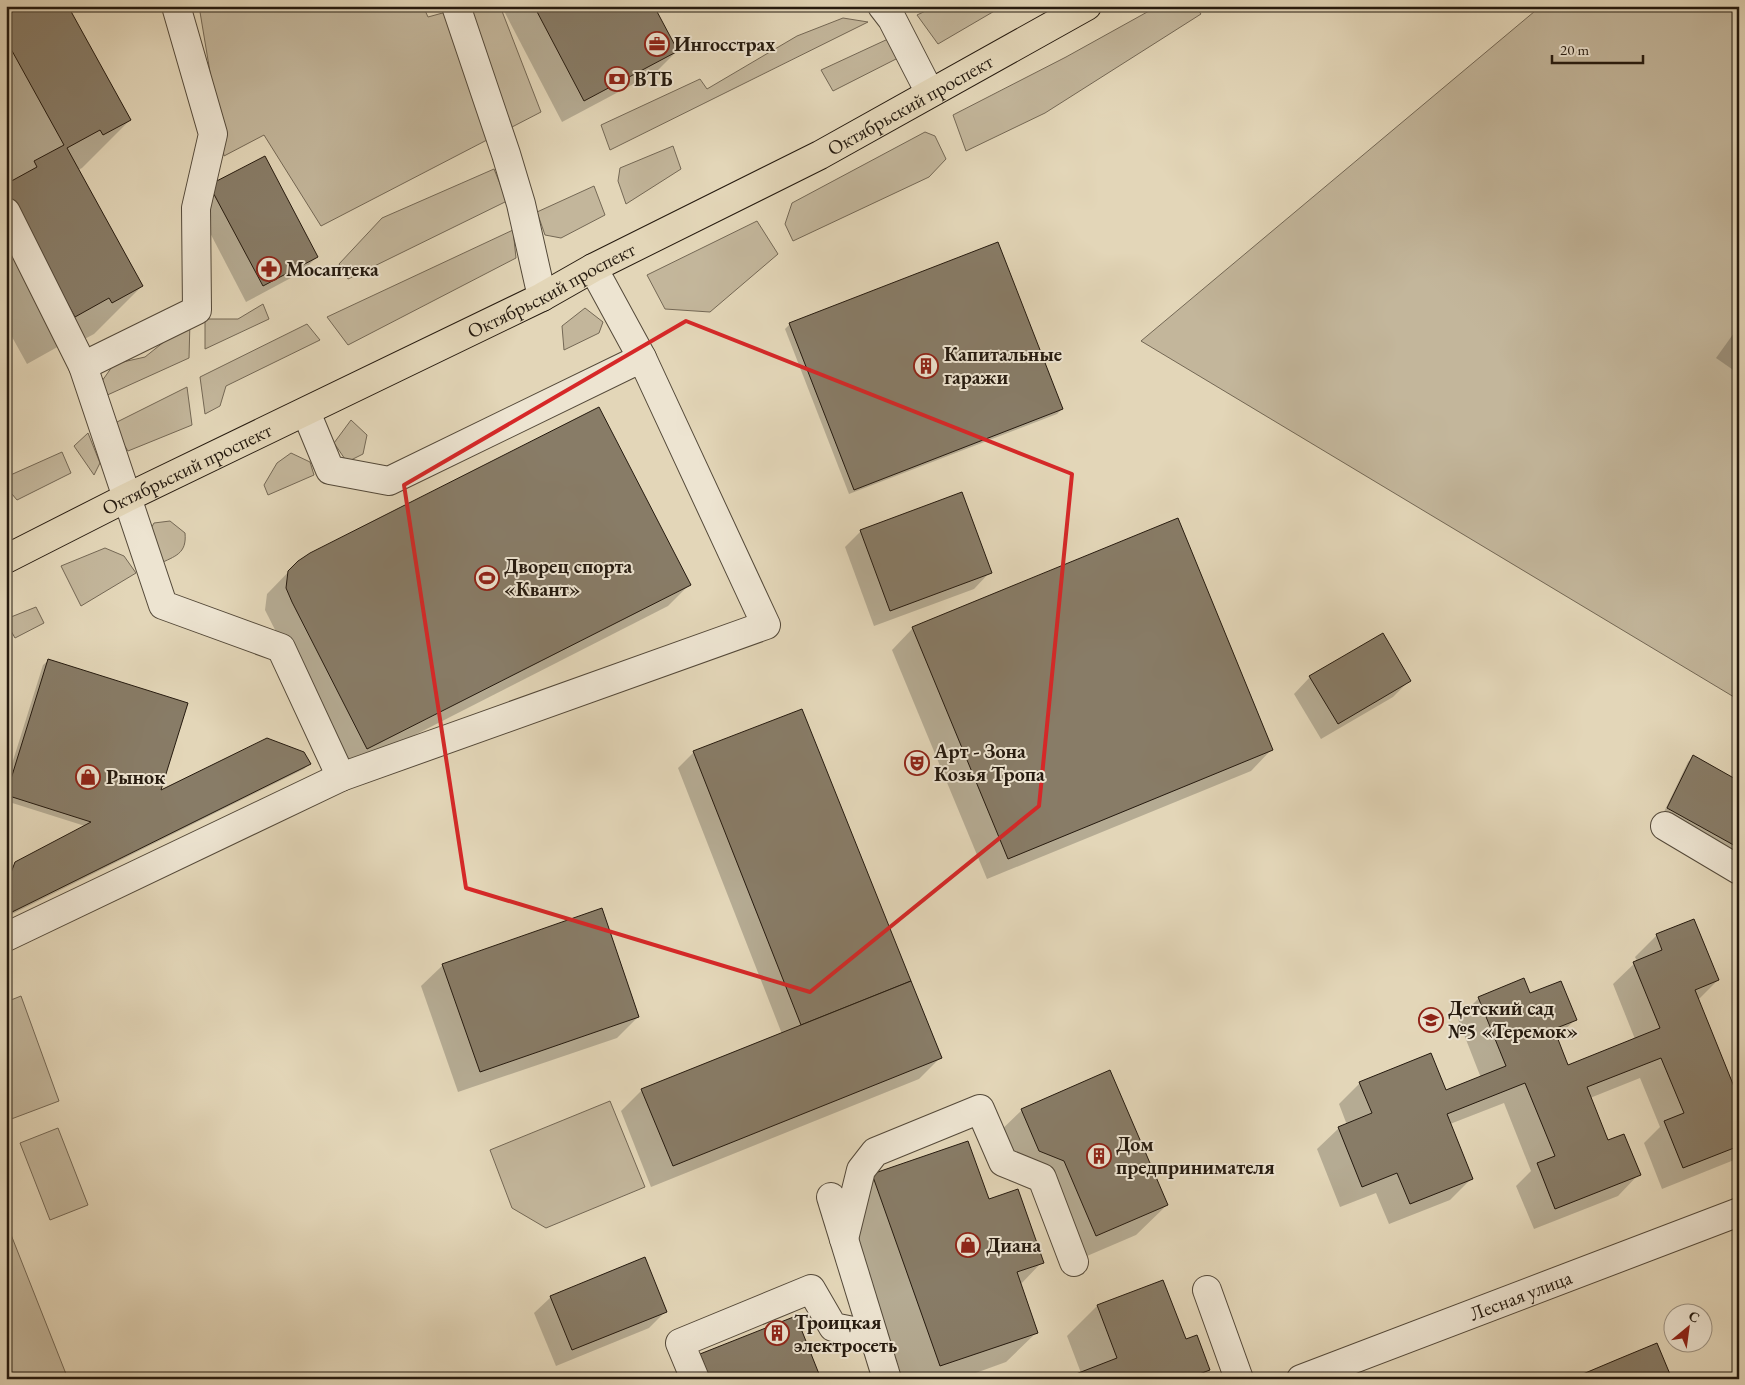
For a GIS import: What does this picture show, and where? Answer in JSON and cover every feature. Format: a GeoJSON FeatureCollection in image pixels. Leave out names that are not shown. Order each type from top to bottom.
{"type":"FeatureCollection","features":[{"type":"Feature","properties":{"kind":"main road","name":"Октябрьский проспект"},"geometry":{"type":"LineString","coordinates":[[6,559],[126,498],[542,297],[594,268],[820,155],[1087,6]]}},
{"type":"Feature","properties":{"kind":"street"},"geometry":{"type":"LineString","coordinates":[[83,366],[197,310],[196,208],[213,134],[176,6]]}},
{"type":"Feature","properties":{"kind":"street"},"geometry":{"type":"LineString","coordinates":[[456,6],[506,154],[542,297]]}},
{"type":"Feature","properties":{"kind":"street"},"geometry":{"type":"LineString","coordinates":[[882,6],[892,19],[930,93]]}},
{"type":"Feature","properties":{"kind":"street"},"geometry":{"type":"LineString","coordinates":[[6,212],[83,366],[163,605],[281,648],[341,777]]}},
{"type":"Feature","properties":{"kind":"street"},"geometry":{"type":"LineString","coordinates":[[6,937],[341,777],[766,625],[642,358],[594,268]]}},
{"type":"Feature","properties":{"kind":"street"},"geometry":{"type":"LineString","coordinates":[[306,412],[330,470],[389,481],[642,358]]}},
{"type":"Feature","properties":{"kind":"street"},"geometry":{"type":"LineString","coordinates":[[1665,826],[1739,870]]}},
{"type":"Feature","properties":{"kind":"street"},"geometry":{"type":"LineString","coordinates":[[844,1239],[861,1170],[875,1152],[980,1109],[1003,1162],[1042,1178],[1074,1262]]}},
{"type":"Feature","properties":{"kind":"street"},"geometry":{"type":"LineString","coordinates":[[831,1197],[887,1379]]}},
{"type":"Feature","properties":{"kind":"street","name":"Лесная улица"},"geometry":{"type":"LineString","coordinates":[[1301,1379],[1739,1212]]}},
{"type":"Feature","properties":{"kind":"street"},"geometry":{"type":"LineString","coordinates":[[695,1379],[680,1343],[811,1289],[833,1328],[873,1335]]}},
{"type":"Feature","properties":{"kind":"street"},"geometry":{"type":"LineString","coordinates":[[1207,1290],[1239,1379]]}},
{"type":"Feature","properties":{"kind":"highlighted area"},"geometry":{"type":"Polygon","coordinates":[[[686,321],[1072,474],[1039,806],[810,992],[466,888],[404,485],[686,321]]]}},
{"type":"Feature","properties":{"kind":"shaded area"},"geometry":{"type":"Polygon","coordinates":[[[199,6],[423,6],[428,17],[468,6],[500,6],[541,112],[321,226],[264,135],[224,156],[199,6]]]}},
{"type":"Feature","properties":{"kind":"shaded area"},"geometry":{"type":"Polygon","coordinates":[[[936,6],[1003,6],[938,44],[917,15],[936,6]]]}},
{"type":"Feature","properties":{"kind":"shaded area"},"geometry":{"type":"Polygon","coordinates":[[[1158,6],[1195,6],[1201,14],[1045,113],[966,151],[953,115],[1066,57],[1158,6]]]}},
{"type":"Feature","properties":{"kind":"shaded area"},"geometry":{"type":"Polygon","coordinates":[[[1541,6],[1739,6],[1739,700],[1141,341],[1541,6]]]}},
{"type":"Feature","properties":{"kind":"shaded area"},"geometry":{"type":"Polygon","coordinates":[[[843,18],[868,22],[610,150],[601,125],[700,79],[707,89],[797,36],[843,18]]]}},
{"type":"Feature","properties":{"kind":"shaded area"},"geometry":{"type":"Polygon","coordinates":[[[888,39],[898,58],[833,91],[821,70],[888,39]]]}},
{"type":"Feature","properties":{"kind":"shaded area"},"geometry":{"type":"Polygon","coordinates":[[[925,132],[935,136],[946,159],[929,177],[793,241],[785,224],[792,203],[925,132]]]}},
{"type":"Feature","properties":{"kind":"shaded area"},"geometry":{"type":"Polygon","coordinates":[[[673,146],[681,169],[626,204],[618,181],[620,168],[673,146]]]}},
{"type":"Feature","properties":{"kind":"shaded area"},"geometry":{"type":"Polygon","coordinates":[[[494,169],[507,201],[348,279],[339,264],[382,218],[494,169]]]}},
{"type":"Feature","properties":{"kind":"shaded area"},"geometry":{"type":"Polygon","coordinates":[[[594,186],[605,215],[561,238],[545,235],[537,212],[594,186]]]}},
{"type":"Feature","properties":{"kind":"shaded area"},"geometry":{"type":"Polygon","coordinates":[[[757,221],[778,254],[710,312],[665,309],[647,275],[757,221]]]}},
{"type":"Feature","properties":{"kind":"shaded area"},"geometry":{"type":"Polygon","coordinates":[[[513,230],[516,258],[348,345],[327,317],[513,230]]]}},
{"type":"Feature","properties":{"kind":"shaded area"},"geometry":{"type":"Polygon","coordinates":[[[263,304],[269,319],[205,349],[205,319],[238,319],[263,304]]]}},
{"type":"Feature","properties":{"kind":"shaded area"},"geometry":{"type":"Polygon","coordinates":[[[585,308],[603,322],[599,333],[564,350],[562,326],[585,308]]]}},
{"type":"Feature","properties":{"kind":"shaded area"},"geometry":{"type":"Polygon","coordinates":[[[190,321],[189,358],[103,397],[102,381],[114,364],[145,357],[190,321]]]}},
{"type":"Feature","properties":{"kind":"shaded area"},"geometry":{"type":"Polygon","coordinates":[[[307,324],[320,340],[226,386],[220,406],[205,414],[200,377],[307,324]]]}},
{"type":"Feature","properties":{"kind":"shaded area"},"geometry":{"type":"Polygon","coordinates":[[[187,387],[192,425],[128,451],[111,425],[187,387]]]}},
{"type":"Feature","properties":{"kind":"shaded area"},"geometry":{"type":"Polygon","coordinates":[[[351,420],[367,435],[363,454],[347,462],[334,443],[351,420]]]}},
{"type":"Feature","properties":{"kind":"shaded area"},"geometry":{"type":"Polygon","coordinates":[[[88,433],[100,463],[94,475],[74,446],[88,433]]]}},
{"type":"Feature","properties":{"kind":"shaded area"},"geometry":{"type":"Polygon","coordinates":[[[62,452],[71,473],[17,500],[6,487],[6,477],[62,452]]]}},
{"type":"Feature","properties":{"kind":"shaded area"},"geometry":{"type":"Polygon","coordinates":[[[291,453],[310,462],[314,475],[268,495],[264,485],[277,463],[291,453]]]}},
{"type":"Feature","properties":{"kind":"shaded area"},"geometry":{"type":"Polygon","coordinates":[[[170,521],[185,533],[184,546],[175,556],[159,564],[149,532],[154,523],[170,521]]]}},
{"type":"Feature","properties":{"kind":"shaded area"},"geometry":{"type":"Polygon","coordinates":[[[105,548],[124,556],[136,573],[81,606],[61,566],[105,548]]]}},
{"type":"Feature","properties":{"kind":"shaded area"},"geometry":{"type":"Polygon","coordinates":[[[36,607],[44,623],[15,638],[6,619],[36,607]]]}},
{"type":"Feature","properties":{"kind":"shaded area"},"geometry":{"type":"Polygon","coordinates":[[[21,996],[59,1101],[6,1121],[6,1002],[21,996]]]}},
{"type":"Feature","properties":{"kind":"shaded area"},"geometry":{"type":"Polygon","coordinates":[[[610,1101],[645,1187],[546,1228],[512,1208],[490,1150],[610,1101]]]}},
{"type":"Feature","properties":{"kind":"shaded area"},"geometry":{"type":"Polygon","coordinates":[[[58,1128],[88,1205],[50,1220],[20,1143],[58,1128]]]}},
{"type":"Feature","properties":{"kind":"shaded area"},"geometry":{"type":"Polygon","coordinates":[[[6,1222],[68,1379],[6,1379],[6,1222]]]}},
{"type":"Feature","properties":{"kind":"building"},"geometry":{"type":"Polygon","coordinates":[[[14,6],[68,6],[131,120],[103,135],[100,130],[67,148],[143,286],[112,303],[109,298],[75,317],[6,191],[6,184],[37,167],[34,161],[64,145],[6,40],[6,11],[14,6]]]}},
{"type":"Feature","properties":{"kind":"building"},"geometry":{"type":"Polygon","coordinates":[[[534,6],[654,6],[678,51],[584,101],[534,6]]]}},
{"type":"Feature","properties":{"kind":"building"},"geometry":{"type":"Polygon","coordinates":[[[265,156],[318,257],[263,286],[209,185],[265,156]]]}},
{"type":"Feature","properties":{"kind":"building","name":"Капитальные гаражи"},"geometry":{"type":"Polygon","coordinates":[[[998,242],[1063,409],[854,490],[789,323],[998,242]]]}},
{"type":"Feature","properties":{"kind":"building","name":"Дворец спорта «Квант»"},"geometry":{"type":"Polygon","coordinates":[[[599,407],[691,585],[367,749],[292,602],[286,588],[288,571],[310,553],[599,407]]]}},
{"type":"Feature","properties":{"kind":"building"},"geometry":{"type":"Polygon","coordinates":[[[962,492],[992,573],[890,611],[860,530],[962,492]]]}},
{"type":"Feature","properties":{"kind":"building"},"geometry":{"type":"Polygon","coordinates":[[[1178,518],[1273,750],[1008,859],[912,627],[1178,518]]]}},
{"type":"Feature","properties":{"kind":"building"},"geometry":{"type":"Polygon","coordinates":[[[1383,633],[1411,681],[1338,724],[1309,676],[1383,633]]]}},
{"type":"Feature","properties":{"kind":"building","name":"Рынок"},"geometry":{"type":"Polygon","coordinates":[[[48,659],[188,703],[161,790],[267,738],[304,752],[311,764],[6,915],[6,886],[15,862],[91,822],[6,795],[48,659]]]}},
{"type":"Feature","properties":{"kind":"building"},"geometry":{"type":"Polygon","coordinates":[[[802,709],[911,981],[801,1025],[693,751],[802,709]]]}},
{"type":"Feature","properties":{"kind":"building"},"geometry":{"type":"Polygon","coordinates":[[[1693,755],[1739,781],[1739,848],[1667,808],[1693,755]]]}},
{"type":"Feature","properties":{"kind":"building"},"geometry":{"type":"Polygon","coordinates":[[[602,908],[639,1017],[480,1072],[442,964],[602,908]]]}},
{"type":"Feature","properties":{"kind":"building"},"geometry":{"type":"Polygon","coordinates":[[[1694,919],[1719,980],[1695,990],[1737,1094],[1739,1094],[1739,1146],[1683,1168],[1664,1121],[1684,1113],[1661,1058],[1587,1087],[1608,1140],[1624,1134],[1641,1175],[1555,1209],[1537,1163],[1555,1156],[1525,1083],[1447,1114],[1473,1179],[1410,1204],[1397,1173],[1362,1187],[1338,1127],[1372,1113],[1359,1082],[1431,1053],[1446,1090],[1506,1066],[1478,997],[1524,978],[1530,993],[1561,981],[1577,1020],[1554,1029],[1568,1065],[1660,1028],[1633,962],[1662,950],[1656,934],[1694,919]]]}},
{"type":"Feature","properties":{"kind":"building"},"geometry":{"type":"Polygon","coordinates":[[[911,981],[942,1058],[673,1166],[641,1089],[911,981]]]}},
{"type":"Feature","properties":{"kind":"building","name":"Дом предпринимателя"},"geometry":{"type":"Polygon","coordinates":[[[1110,1070],[1168,1205],[1096,1236],[1064,1161],[1039,1151],[1021,1109],[1110,1070]]]}},
{"type":"Feature","properties":{"kind":"building","name":"Диана"},"geometry":{"type":"Polygon","coordinates":[[[968,1141],[989,1199],[1018,1189],[1044,1263],[1017,1272],[1038,1333],[940,1366],[872,1174],[968,1141]]]}},
{"type":"Feature","properties":{"kind":"building"},"geometry":{"type":"Polygon","coordinates":[[[645,1257],[667,1312],[572,1350],[550,1296],[645,1257]]]}},
{"type":"Feature","properties":{"kind":"building"},"geometry":{"type":"Polygon","coordinates":[[[1163,1280],[1186,1339],[1197,1335],[1210,1370],[1186,1379],[1063,1379],[1117,1358],[1097,1305],[1163,1280]]]}},
{"type":"Feature","properties":{"kind":"building","name":"Троицкая электросеть"},"geometry":{"type":"Polygon","coordinates":[[[796,1316],[821,1379],[710,1379],[700,1354],[796,1316]]]}},
{"type":"Feature","properties":{"kind":"building"},"geometry":{"type":"Polygon","coordinates":[[[1657,1343],[1672,1379],[1571,1379],[1616,1360],[1657,1343]]]}},
{"type":"Feature","properties":{"kind":"place","name":"Ингосстрах"},"geometry":{"type":"Point","coordinates":[657,44]}},
{"type":"Feature","properties":{"kind":"place","name":"ВТБ"},"geometry":{"type":"Point","coordinates":[617,79]}},
{"type":"Feature","properties":{"kind":"place","name":"Мосаптека"},"geometry":{"type":"Point","coordinates":[269,269]}},
{"type":"Feature","properties":{"kind":"place","name":"Капитальные гаражи"},"geometry":{"type":"Point","coordinates":[926,366]}},
{"type":"Feature","properties":{"kind":"place","name":"Дворец спорта «Квант»"},"geometry":{"type":"Point","coordinates":[487,578]}},
{"type":"Feature","properties":{"kind":"place","name":"Арт - Зона Козья Тропа"},"geometry":{"type":"Point","coordinates":[917,763]}},
{"type":"Feature","properties":{"kind":"place","name":"Рынок"},"geometry":{"type":"Point","coordinates":[88,777]}},
{"type":"Feature","properties":{"kind":"place","name":"Детский сад №5 «Теремок»"},"geometry":{"type":"Point","coordinates":[1431,1020]}},
{"type":"Feature","properties":{"kind":"place","name":"Дом предпринимателя"},"geometry":{"type":"Point","coordinates":[1099,1156]}},
{"type":"Feature","properties":{"kind":"place","name":"Диана"},"geometry":{"type":"Point","coordinates":[968,1245]}},
{"type":"Feature","properties":{"kind":"place","name":"Троицкая электросеть"},"geometry":{"type":"Point","coordinates":[777,1333]}}]}
